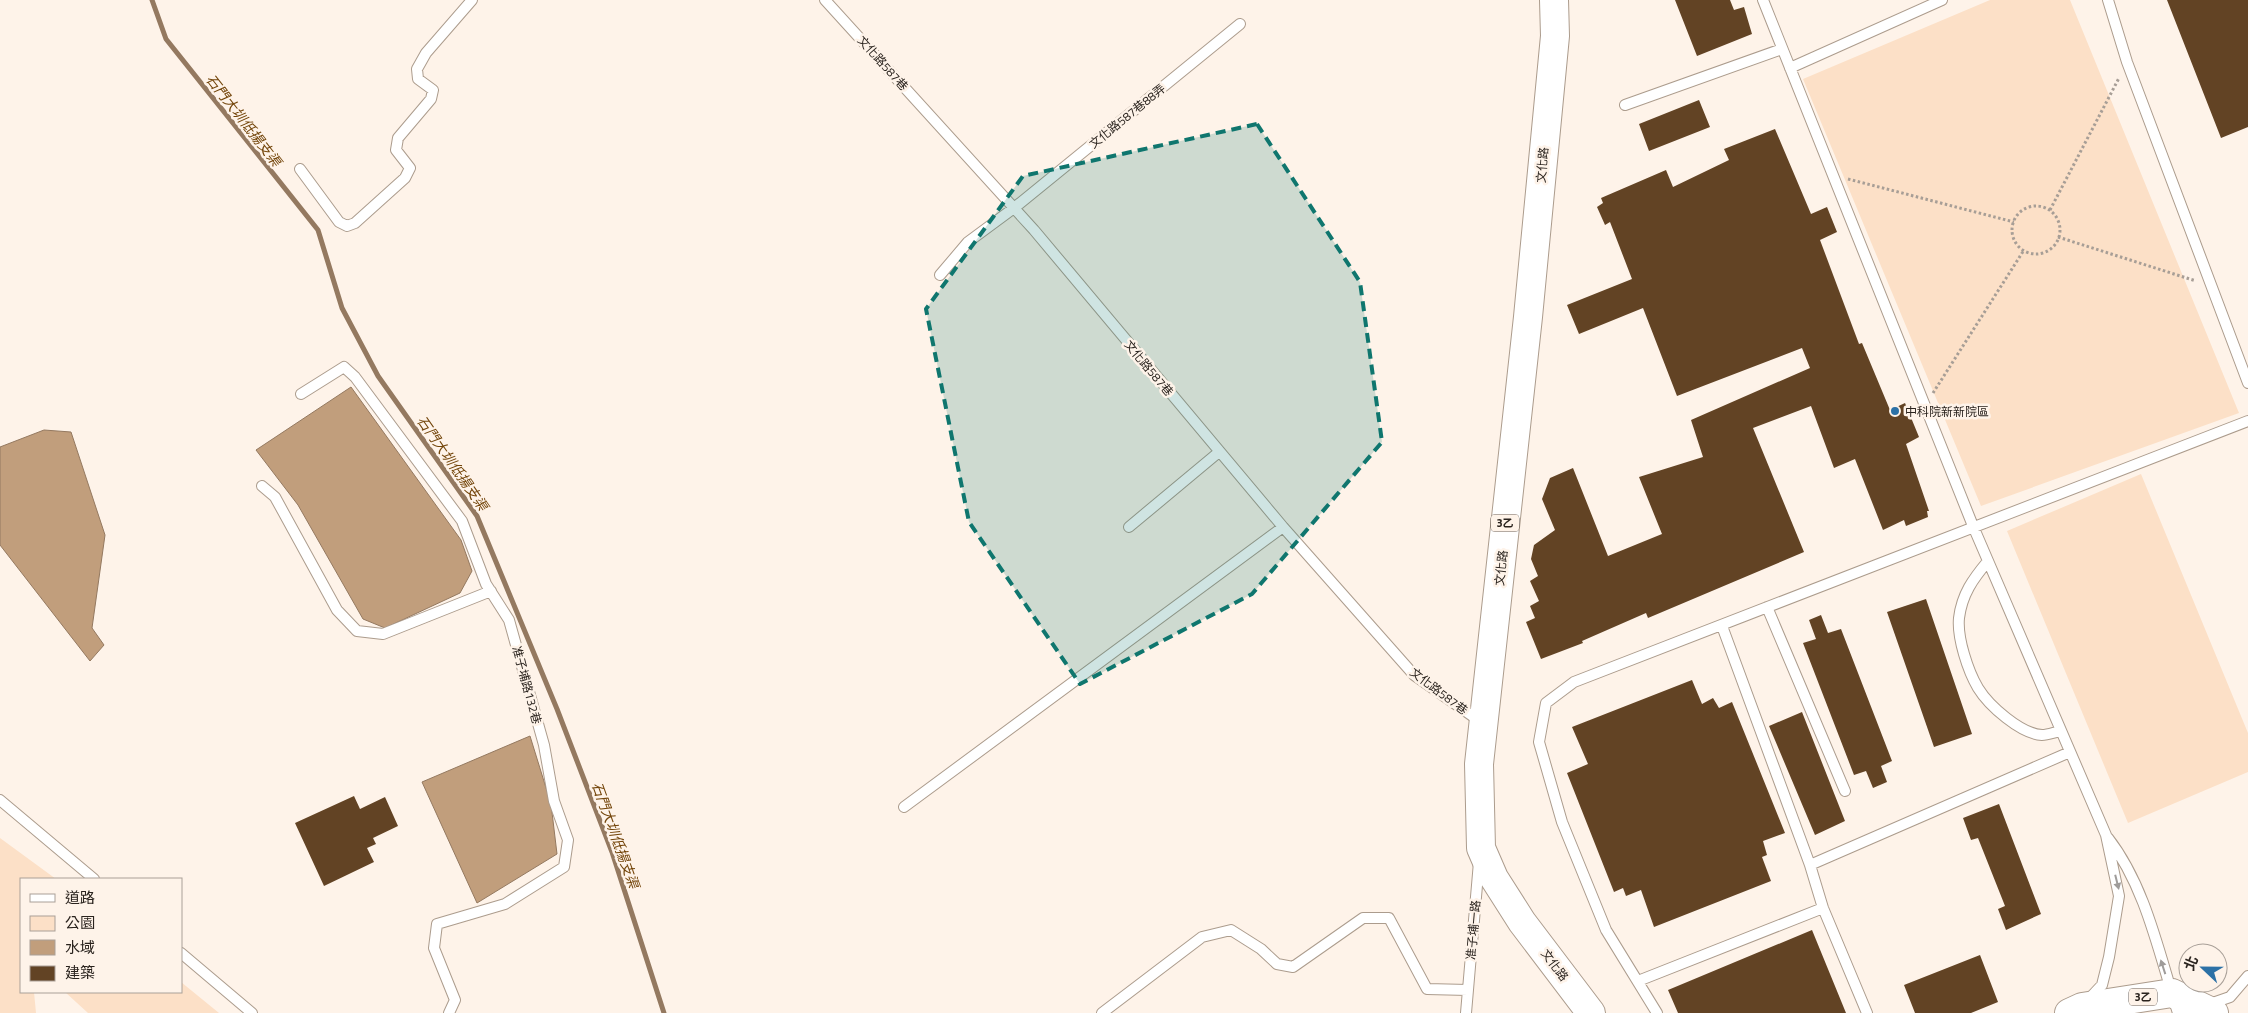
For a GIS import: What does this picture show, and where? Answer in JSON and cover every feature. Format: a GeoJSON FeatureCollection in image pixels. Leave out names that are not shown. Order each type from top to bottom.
{"type":"FeatureCollection","features":[{"type":"Feature","properties":{"kind":"main road","name":"文化路"},"geometry":{"type":"LineString","coordinates":[[1554,0],[1555,36],[1529,308],[1479,764],[1480,848],[1494,878],[1522,922],[1591,1013]]}},
{"type":"Feature","properties":{"kind":"main road","name":"3乙"},"geometry":{"type":"LineString","coordinates":[[2134,1013],[2157,1009],[2187,1009]]}},
{"type":"Feature","properties":{"kind":"main road","name":"3乙"},"geometry":{"type":"LineString","coordinates":[[2076,1010],[2187,1009]]}},
{"type":"Feature","properties":{"kind":"lane"},"geometry":{"type":"LineString","coordinates":[[300,169],[339,222],[347,226],[355,223],[405,178],[410,168],[396,150],[398,138],[431,99],[433,90],[418,78],[416,69],[426,53],[472,0]]}},
{"type":"Feature","properties":{"kind":"lane","name":"文化路587巷"},"geometry":{"type":"LineString","coordinates":[[825,0],[1014,208],[1283,528],[1414,674],[1484,724]]}},
{"type":"Feature","properties":{"kind":"lane"},"geometry":{"type":"LineString","coordinates":[[1763,0],[1973,526],[2106,835],[2119,896],[2109,957],[2102,985],[2076,1010]]}},
{"type":"Feature","properties":{"kind":"lane"},"geometry":{"type":"LineString","coordinates":[[1790,68],[1942,0]]}},
{"type":"Feature","properties":{"kind":"lane"},"geometry":{"type":"LineString","coordinates":[[2108,0],[2127,62],[2248,383]]}},
{"type":"Feature","properties":{"kind":"lane","name":"文化路587巷88弄"},"geometry":{"type":"LineString","coordinates":[[940,275],[968,242],[1014,208],[1240,24]]}},
{"type":"Feature","properties":{"kind":"lane"},"geometry":{"type":"LineString","coordinates":[[1625,105],[1782,49]]}},
{"type":"Feature","properties":{"kind":"lane","name":"准子埔路132巷"},"geometry":{"type":"LineString","coordinates":[[301,394],[344,367],[355,377],[462,522],[490,591],[509,620],[544,745],[554,801],[568,840],[564,867],[505,904],[437,924],[434,948],[455,1000],[450,1013]]}},
{"type":"Feature","properties":{"kind":"lane"},"geometry":{"type":"LineString","coordinates":[[1657,1013],[1606,930],[1562,822],[1538,742],[1546,703],[1574,682],[2248,421]]}},
{"type":"Feature","properties":{"kind":"lane"},"geometry":{"type":"LineString","coordinates":[[1129,527],[1220,452]]}},
{"type":"Feature","properties":{"kind":"lane"},"geometry":{"type":"LineString","coordinates":[[262,486],[275,497],[337,610],[357,631],[383,634],[490,591]]}},
{"type":"Feature","properties":{"kind":"lane"},"geometry":{"type":"LineString","coordinates":[[904,807],[1283,528]]}},
{"type":"Feature","properties":{"kind":"lane"},"geometry":{"type":"LineString","coordinates":[[1988,561],[1968,586],[1959,618],[1960,642],[1978,688],[1998,710],[2022,729],[2042,735],[2061,730]]}},
{"type":"Feature","properties":{"kind":"lane"},"geometry":{"type":"LineString","coordinates":[[1767,607],[1845,791]]}},
{"type":"Feature","properties":{"kind":"lane"},"geometry":{"type":"LineString","coordinates":[[1722,626],[1810,865],[1823,908],[1867,1013]]}},
{"type":"Feature","properties":{"kind":"lane"},"geometry":{"type":"LineString","coordinates":[[1810,865],[2070,752]]}},
{"type":"Feature","properties":{"kind":"lane"},"geometry":{"type":"LineString","coordinates":[[0,800],[93,878]]}},
{"type":"Feature","properties":{"kind":"lane"},"geometry":{"type":"LineString","coordinates":[[2106,835],[2123,857],[2138,888],[2187,1009],[2230,997],[2248,976]]}},
{"type":"Feature","properties":{"kind":"lane","name":"准子埔一路"},"geometry":{"type":"LineString","coordinates":[[1466,1013],[1480,848]]}},
{"type":"Feature","properties":{"kind":"lane"},"geometry":{"type":"LineString","coordinates":[[1638,980],[1823,908]]}},
{"type":"Feature","properties":{"kind":"lane"},"geometry":{"type":"LineString","coordinates":[[1102,1013],[1202,937],[1231,930],[1261,949],[1277,964],[1293,967],[1363,918],[1388,918],[1427,989],[1468,990]]}},
{"type":"Feature","properties":{"kind":"lane"},"geometry":{"type":"LineString","coordinates":[[182,954],[252,1013]]}},
{"type":"Feature","properties":{"kind":"path"},"geometry":{"type":"LineString","coordinates":[[2050,210],[2127,62]]}},
{"type":"Feature","properties":{"kind":"path"},"geometry":{"type":"LineString","coordinates":[[1832,175],[2014,222]]}},
{"type":"Feature","properties":{"kind":"path"},"geometry":{"type":"LineString","coordinates":[[2036,206],[2050,210],[2058,223],[2058,237],[2053,246],[2047,251],[2031,253],[2024,250],[2014,238],[2012,230],[2014,222],[2017,216],[2029,207],[2036,206]]}},
{"type":"Feature","properties":{"kind":"path"},"geometry":{"type":"LineString","coordinates":[[2058,237],[2211,286]]}},
{"type":"Feature","properties":{"kind":"path"},"geometry":{"type":"LineString","coordinates":[[1925,406],[2024,250]]}},
{"type":"Feature","properties":{"kind":"highlighted area"},"geometry":{"type":"Polygon","coordinates":[[[1257,124],[1360,282],[1382,442],[1252,594],[1080,684],[969,522],[926,309],[1023,176],[1257,124]]]}},
{"type":"Feature","properties":{"kind":"green space"},"geometry":{"type":"Polygon","coordinates":[[[1990,0],[2070,0],[2239,413],[1981,506],[1803,79],[1990,0]]]}},
{"type":"Feature","properties":{"kind":"green space"},"geometry":{"type":"Polygon","coordinates":[[[2141,474],[2248,733],[2248,772],[2128,823],[2007,531],[2141,474]]]}},
{"type":"Feature","properties":{"kind":"green space"},"geometry":{"type":"Polygon","coordinates":[[[0,838],[55,878],[20,878],[20,993],[34,993],[36,1013],[0,1013],[0,838]]]}},
{"type":"Feature","properties":{"kind":"green space"},"geometry":{"type":"Polygon","coordinates":[[[182,983],[219,1013],[88,1013],[66,993],[182,993],[182,983]]]}},
{"type":"Feature","properties":{"kind":"water"},"geometry":{"type":"Polygon","coordinates":[[[351,387],[461,540],[472,571],[460,593],[385,628],[363,619],[298,505],[256,450],[351,387]]]}},
{"type":"Feature","properties":{"kind":"water"},"geometry":{"type":"Polygon","coordinates":[[[44,430],[71,432],[105,535],[92,628],[104,645],[90,661],[0,545],[0,447],[44,430]]]}},
{"type":"Feature","properties":{"kind":"water"},"geometry":{"type":"Polygon","coordinates":[[[530,736],[551,804],[557,854],[477,903],[422,782],[530,736]]]}},
{"type":"Feature","properties":{"kind":"building"},"geometry":{"type":"Polygon","coordinates":[[[1675,0],[1730,0],[1734,10],[1744,7],[1752,34],[1697,56],[1675,0]]]}},
{"type":"Feature","properties":{"kind":"building"},"geometry":{"type":"Polygon","coordinates":[[[2167,0],[2248,0],[2248,127],[2221,138],[2167,0]]]}},
{"type":"Feature","properties":{"kind":"building"},"geometry":{"type":"Polygon","coordinates":[[[1699,100],[1710,127],[1649,151],[1639,124],[1699,100]]]}},
{"type":"Feature","properties":{"kind":"building"},"geometry":{"type":"Polygon","coordinates":[[[1775,129],[1811,214],[1827,207],[1837,232],[1820,240],[1859,344],[1862,343],[1890,410],[1905,403],[1919,437],[1906,444],[1929,511],[1927,511],[1928,517],[1906,526],[1904,520],[1883,530],[1855,459],[1834,468],[1811,406],[1753,428],[1804,552],[1648,618],[1646,613],[1582,641],[1583,643],[1541,659],[1526,622],[1535,618],[1530,606],[1539,601],[1530,581],[1538,576],[1531,559],[1534,545],[1555,530],[1542,499],[1550,478],[1573,468],[1608,556],[1662,534],[1639,477],[1703,457],[1691,420],[1810,368],[1802,348],[1677,396],[1643,308],[1579,334],[1567,305],[1632,279],[1610,222],[1605,225],[1597,207],[1603,203],[1601,198],[1666,170],[1673,187],[1729,160],[1724,149],[1775,129]]]}},
{"type":"Feature","properties":{"kind":"building"},"geometry":{"type":"Polygon","coordinates":[[[1926,599],[1972,734],[1934,747],[1887,612],[1926,599]]]}},
{"type":"Feature","properties":{"kind":"building"},"geometry":{"type":"Polygon","coordinates":[[[1821,615],[1828,633],[1841,629],[1892,761],[1881,766],[1887,782],[1873,788],[1866,771],[1854,775],[1803,643],[1816,639],[1809,620],[1821,615]]]}},
{"type":"Feature","properties":{"kind":"building"},"geometry":{"type":"Polygon","coordinates":[[[1692,680],[1702,704],[1713,698],[1719,708],[1732,702],[1785,833],[1763,841],[1767,855],[1762,857],[1771,881],[1654,927],[1641,890],[1626,896],[1623,888],[1614,892],[1567,773],[1588,764],[1572,727],[1692,680]]]}},
{"type":"Feature","properties":{"kind":"building"},"geometry":{"type":"Polygon","coordinates":[[[1802,712],[1845,821],[1815,835],[1769,726],[1802,712]]]}},
{"type":"Feature","properties":{"kind":"building"},"geometry":{"type":"Polygon","coordinates":[[[354,796],[360,809],[385,797],[398,826],[373,838],[376,844],[367,848],[374,862],[324,886],[295,823],[354,796]]]}},
{"type":"Feature","properties":{"kind":"building"},"geometry":{"type":"Polygon","coordinates":[[[1999,804],[2041,914],[2006,930],[1998,909],[2005,906],[1978,838],[1971,840],[1963,818],[1999,804]]]}},
{"type":"Feature","properties":{"kind":"building"},"geometry":{"type":"Polygon","coordinates":[[[1812,930],[1846,1013],[1678,1013],[1668,990],[1812,930]]]}},
{"type":"Feature","properties":{"kind":"building"},"geometry":{"type":"Polygon","coordinates":[[[1980,955],[1998,1002],[1971,1013],[1915,1013],[1904,985],[1980,955]]]}},
{"type":"Feature","properties":{"kind":"waterway","name":"石門大圳低揚支渠"},"geometry":{"type":"LineString","coordinates":[[152,0],[166,39],[318,230],[342,308],[378,376],[477,516],[557,709],[612,852],[664,1013]]}},
{"type":"Feature","properties":{"kind":"place","name":"中科院新新院區"},"geometry":{"type":"Point","coordinates":[1895,411]}}]}
